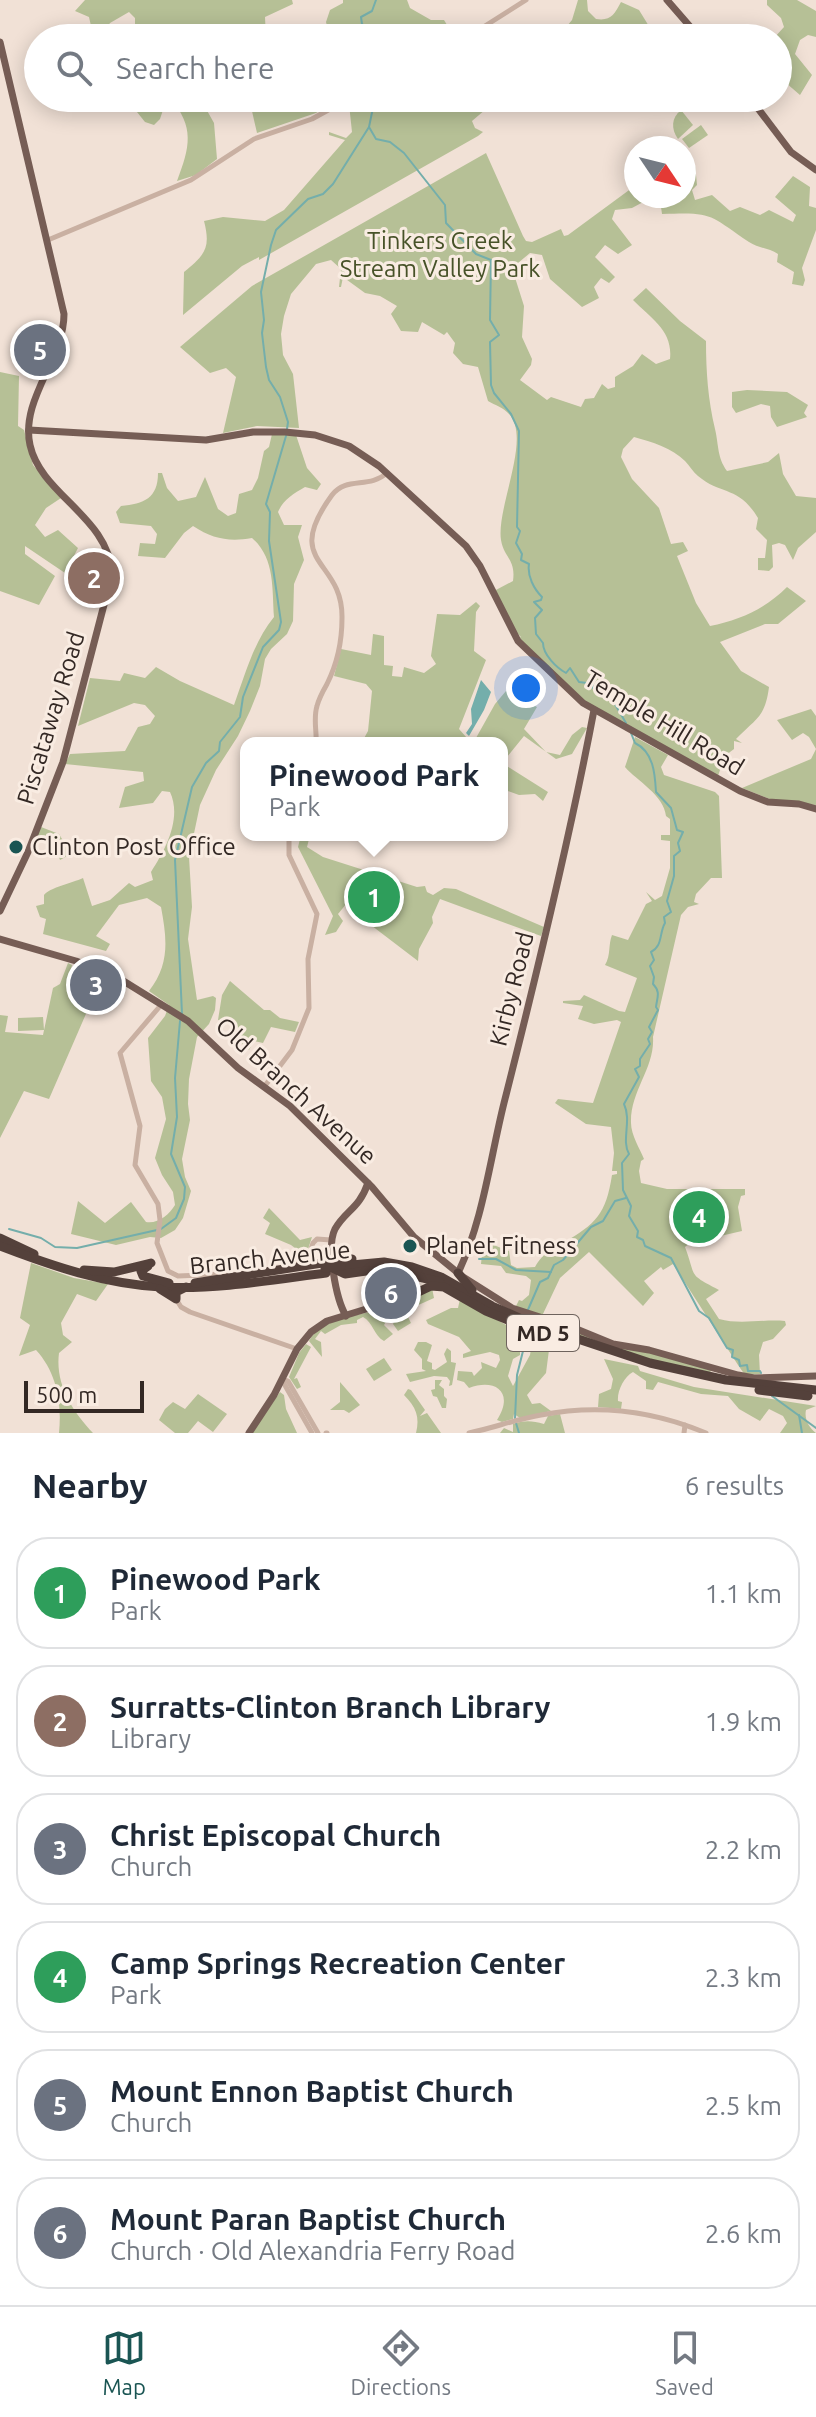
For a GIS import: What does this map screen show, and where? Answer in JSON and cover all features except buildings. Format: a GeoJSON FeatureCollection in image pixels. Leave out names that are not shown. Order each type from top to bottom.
{"type":"FeatureCollection","features":[{"type":"Feature","properties":{"kind":"highway"},"geometry":{"type":"LineString","coordinates":[[0,1243],[29,1255]]}},
{"type":"Feature","properties":{"kind":"highway"},"geometry":{"type":"LineString","coordinates":[[331,1245],[335,1257],[332,1268]]}},
{"type":"Feature","properties":{"kind":"highway"},"geometry":{"type":"LineString","coordinates":[[331,1245],[336,1282]]}},
{"type":"Feature","properties":{"kind":"highway","name":"Branch Avenue"},"geometry":{"type":"LineString","coordinates":[[29,1255],[123,1278],[192,1285],[384,1262],[412,1267],[438,1276],[549,1331],[674,1370],[774,1389]]}},
{"type":"Feature","properties":{"kind":"highway","name":"Branch Avenue"},"geometry":{"type":"LineString","coordinates":[[29,1255],[80,1274],[144,1286],[241,1284],[332,1268],[396,1269],[442,1283],[522,1326],[666,1372],[708,1382],[774,1389],[816,1389]]}},
{"type":"Feature","properties":{"kind":"highway"},"geometry":{"type":"LineString","coordinates":[[81,1269],[114,1272],[151,1264]]}},
{"type":"Feature","properties":{"kind":"highway"},"geometry":{"type":"LineString","coordinates":[[151,1264],[142,1269],[142,1274],[169,1283]]}},
{"type":"Feature","properties":{"kind":"highway"},"geometry":{"type":"LineString","coordinates":[[458,1273],[472,1290],[512,1315]]}},
{"type":"Feature","properties":{"kind":"highway"},"geometry":{"type":"LineString","coordinates":[[144,1286],[162,1289],[176,1299],[178,1290],[192,1285]]}},
{"type":"Feature","properties":{"kind":"highway"},"geometry":{"type":"LineString","coordinates":[[412,1295],[431,1286],[444,1287],[486,1311],[522,1326]]}},
{"type":"Feature","properties":{"kind":"highway"},"geometry":{"type":"LineString","coordinates":[[774,1389],[816,1398]]}},
{"type":"Feature","properties":{"kind":"main road"},"geometry":{"type":"LineString","coordinates":[[667,0],[688,24]]}},
{"type":"Feature","properties":{"kind":"main road"},"geometry":{"type":"LineString","coordinates":[[0,42],[63,304],[64,326],[33,408],[29,430]]}},
{"type":"Feature","properties":{"kind":"main road"},"geometry":{"type":"LineString","coordinates":[[761,112],[791,152],[816,170]]}},
{"type":"Feature","properties":{"kind":"main road","name":"Temple Hill Road"},"geometry":{"type":"LineString","coordinates":[[29,430],[206,440],[263,431],[303,433],[349,446],[387,473],[470,551],[511,631],[524,649],[577,698],[706,774],[752,797],[816,809]]}},
{"type":"Feature","properties":{"kind":"main road","name":"Piscataway Road"},"geometry":{"type":"LineString","coordinates":[[0,911],[25,859],[63,762],[112,574],[104,542],[40,466],[32,452],[29,430]]}},
{"type":"Feature","properties":{"kind":"main road","name":"Kirby Road"},"geometry":{"type":"LineString","coordinates":[[458,1273],[475,1228],[554,899],[594,710]]}},
{"type":"Feature","properties":{"kind":"main road","name":"Old Branch Avenue"},"geometry":{"type":"LineString","coordinates":[[0,939],[126,981],[192,1024],[235,1065],[290,1106],[368,1183],[410,1233],[485,1293],[522,1313],[615,1344],[649,1350],[742,1376],[816,1376]]}},
{"type":"Feature","properties":{"kind":"main road"},"geometry":{"type":"LineString","coordinates":[[331,1245],[339,1223],[358,1205],[368,1183]]}},
{"type":"Feature","properties":{"kind":"main road"},"geometry":{"type":"LineString","coordinates":[[364,1192],[369,1189],[375,1191]]}},
{"type":"Feature","properties":{"kind":"main road"},"geometry":{"type":"LineString","coordinates":[[336,1282],[345,1312]]}},
{"type":"Feature","properties":{"kind":"main road"},"geometry":{"type":"LineString","coordinates":[[249,1433],[284,1384],[287,1368],[297,1349],[314,1330],[345,1312],[412,1295]]}},
{"type":"Feature","properties":{"kind":"street"},"geometry":{"type":"LineString","coordinates":[[488,24],[526,0]]}},
{"type":"Feature","properties":{"kind":"street"},"geometry":{"type":"LineString","coordinates":[[0,85],[11,88]]}},
{"type":"Feature","properties":{"kind":"street"},"geometry":{"type":"LineString","coordinates":[[48,240],[196,178],[254,139],[305,122],[324,112]]}},
{"type":"Feature","properties":{"kind":"street"},"geometry":{"type":"LineString","coordinates":[[316,737],[316,708],[336,658],[342,614],[336,586],[312,548],[311,533],[331,495],[340,487],[372,482],[387,473]]}},
{"type":"Feature","properties":{"kind":"street"},"geometry":{"type":"LineString","coordinates":[[264,1087],[292,1050],[309,1008],[308,959],[317,916],[289,855],[289,841]]}},
{"type":"Feature","properties":{"kind":"street"},"geometry":{"type":"LineString","coordinates":[[161,1005],[123,1046],[120,1056],[140,1126],[135,1165],[158,1206],[160,1221],[157,1243],[168,1271],[178,1276],[239,1272],[301,1262],[308,1258],[317,1239],[331,1245]]}},
{"type":"Feature","properties":{"kind":"street"},"geometry":{"type":"LineString","coordinates":[[151,1264],[164,1262]]}},
{"type":"Feature","properties":{"kind":"street"},"geometry":{"type":"LineString","coordinates":[[176,1299],[181,1307],[190,1312],[297,1349]]}},
{"type":"Feature","properties":{"kind":"street"},"geometry":{"type":"LineString","coordinates":[[284,1384],[315,1433]]}},
{"type":"Feature","properties":{"kind":"street"},"geometry":{"type":"LineString","coordinates":[[284,1384],[315,1433]]}},
{"type":"Feature","properties":{"kind":"street"},"geometry":{"type":"LineString","coordinates":[[469,1433],[546,1414],[587,1410],[643,1414],[706,1433]]}},
{"type":"Feature","properties":{"kind":"street"},"geometry":{"type":"LineString","coordinates":[[684,1433],[685,1425]]}},
{"type":"Feature","properties":{"kind":"green space"},"geometry":{"type":"Polygon","coordinates":[[[85,0],[292,0],[293,4],[265,17],[265,24],[135,24],[135,18],[129,12],[109,24],[91,24],[89,17],[75,11],[85,0]]]}},
{"type":"Feature","properties":{"kind":"green space"},"geometry":{"type":"Polygon","coordinates":[[[343,0],[407,0],[410,8],[431,20],[444,20],[446,24],[326,24],[330,10],[343,0]]]}},
{"type":"Feature","properties":{"kind":"green space"},"geometry":{"type":"Polygon","coordinates":[[[578,0],[587,0],[588,11],[596,19],[612,16],[621,2],[639,10],[648,24],[569,24],[578,0]]]}},
{"type":"Feature","properties":{"kind":"green space"},"geometry":{"type":"Polygon","coordinates":[[[767,0],[797,0],[816,11],[816,37],[808,35],[800,40],[795,54],[812,75],[800,95],[792,88],[792,24],[783,24],[767,5],[767,0]]]}},
{"type":"Feature","properties":{"kind":"green space"},"geometry":{"type":"Polygon","coordinates":[[[137,112],[162,112],[154,125],[145,122],[137,112]]]}},
{"type":"Feature","properties":{"kind":"green space"},"geometry":{"type":"Polygon","coordinates":[[[180,112],[208,112],[214,123],[217,159],[196,175],[177,181],[188,138],[180,112]]]}},
{"type":"Feature","properties":{"kind":"green space"},"geometry":{"type":"Polygon","coordinates":[[[252,112],[317,112],[316,113],[257,133],[252,112]]]}},
{"type":"Feature","properties":{"kind":"green space","name":"Tinkers Creek Stream Valley Park"},"geometry":{"type":"Polygon","coordinates":[[[350,112],[483,112],[472,121],[475,128],[483,132],[478,136],[259,260],[259,257],[242,266],[183,315],[184,272],[197,261],[206,245],[204,221],[223,217],[265,221],[284,210],[345,140],[329,135],[329,132],[346,138],[352,132],[350,112]]]}},
{"type":"Feature","properties":{"kind":"green space"},"geometry":{"type":"Polygon","coordinates":[[[683,112],[693,125],[681,136],[676,136],[673,124],[675,116],[683,112]]]}},
{"type":"Feature","properties":{"kind":"green space"},"geometry":{"type":"Polygon","coordinates":[[[701,125],[708,135],[696,143],[696,136],[686,136],[701,125]]]}},
{"type":"Feature","properties":{"kind":"green space"},"geometry":{"type":"Polygon","coordinates":[[[486,153],[526,241],[532,242],[561,229],[564,236],[568,235],[624,194],[624,208],[632,208],[615,210],[612,219],[632,245],[618,254],[605,245],[595,257],[615,277],[609,283],[601,278],[594,287],[599,298],[582,307],[550,279],[542,255],[530,253],[512,268],[524,306],[522,337],[532,359],[520,380],[547,400],[551,397],[581,407],[585,399],[594,398],[602,384],[608,389],[615,387],[615,377],[633,366],[642,354],[656,364],[670,359],[665,333],[633,300],[646,288],[706,341],[711,407],[720,456],[727,471],[768,462],[779,453],[783,474],[796,496],[816,498],[816,532],[798,548],[793,560],[785,545],[772,545],[773,567],[769,571],[758,570],[758,558],[765,558],[767,540],[756,529],[758,518],[744,500],[707,482],[680,456],[661,446],[634,437],[623,449],[621,457],[632,479],[659,508],[671,544],[683,542],[688,551],[677,556],[696,603],[710,626],[752,612],[787,587],[806,601],[778,624],[765,624],[720,642],[741,671],[769,687],[762,712],[736,739],[742,743],[734,741],[734,749],[718,761],[718,776],[583,700],[517,639],[521,637],[515,635],[494,591],[513,581],[513,568],[501,540],[501,526],[515,456],[515,425],[507,412],[488,401],[478,367],[463,364],[453,353],[455,343],[447,332],[444,335],[422,322],[418,332],[401,331],[391,314],[397,306],[380,296],[365,293],[343,277],[339,287],[341,269],[331,260],[316,264],[291,294],[281,334],[283,355],[293,374],[299,428],[257,426],[223,433],[236,377],[226,368],[210,373],[180,347],[252,286],[486,153]]]}},
{"type":"Feature","properties":{"kind":"green space"},"geometry":{"type":"Polygon","coordinates":[[[793,176],[810,187],[809,206],[816,208],[816,230],[802,268],[803,286],[792,284],[794,272],[777,262],[778,254],[752,244],[717,220],[701,215],[662,214],[661,208],[696,208],[696,200],[712,195],[730,211],[740,207],[760,215],[769,210],[793,222],[796,215],[775,197],[793,176]]]}},
{"type":"Feature","properties":{"kind":"green space"},"geometry":{"type":"Polygon","coordinates":[[[0,372],[19,376],[18,426],[24,430],[33,465],[61,498],[46,508],[35,525],[45,537],[58,530],[78,548],[65,573],[25,546],[25,554],[55,576],[39,605],[0,591],[0,372]]]}},
{"type":"Feature","properties":{"kind":"green space"},"geometry":{"type":"Polygon","coordinates":[[[732,392],[787,392],[808,405],[804,413],[807,417],[777,427],[771,417],[770,406],[761,404],[736,413],[732,407],[732,392]]]}},
{"type":"Feature","properties":{"kind":"green space"},"geometry":{"type":"Polygon","coordinates":[[[272,434],[296,435],[307,468],[321,484],[317,490],[305,487],[296,492],[278,512],[284,525],[302,525],[298,537],[304,560],[294,584],[293,621],[287,634],[265,659],[260,686],[250,711],[200,805],[189,857],[192,907],[188,939],[197,1000],[216,998],[209,1024],[197,1037],[189,1079],[190,1120],[182,1159],[191,1191],[183,1218],[175,1230],[161,1238],[150,1237],[116,1245],[71,1234],[78,1201],[105,1223],[131,1202],[146,1222],[163,1218],[175,1205],[173,1192],[155,1158],[166,1119],[162,1097],[151,1081],[148,1038],[165,1016],[169,1005],[149,991],[164,961],[165,930],[161,907],[147,898],[119,905],[96,936],[110,944],[106,951],[43,934],[46,919],[40,917],[36,906],[44,904],[47,892],[83,878],[92,906],[110,900],[129,883],[135,887],[153,880],[151,872],[171,833],[174,812],[170,792],[162,791],[153,803],[119,808],[125,787],[144,781],[143,772],[65,764],[70,754],[125,751],[138,727],[150,724],[155,716],[145,705],[134,703],[78,726],[90,678],[120,681],[124,673],[145,678],[156,667],[234,705],[255,647],[274,617],[269,564],[252,538],[221,538],[193,526],[165,558],[138,556],[140,543],[155,544],[157,534],[151,526],[120,523],[116,512],[121,506],[148,498],[155,488],[158,473],[162,473],[167,488],[178,501],[196,497],[205,477],[218,509],[228,516],[236,513],[239,494],[252,490],[258,478],[264,451],[269,447],[272,434]]]}},
{"type":"Feature","properties":{"kind":"green space"},"geometry":{"type":"Polygon","coordinates":[[[476,602],[480,606],[476,612],[474,651],[486,660],[459,729],[466,737],[365,737],[372,691],[366,684],[334,676],[341,649],[371,655],[373,634],[384,636],[384,665],[393,666],[392,676],[402,677],[404,667],[424,673],[436,664],[431,656],[437,614],[460,615],[476,602]]]}},
{"type":"Feature","properties":{"kind":"green space"},"geometry":{"type":"Polygon","coordinates":[[[506,691],[537,707],[524,729],[545,751],[524,736],[508,756],[508,737],[477,737],[506,691]]]}},
{"type":"Feature","properties":{"kind":"green space"},"geometry":{"type":"Polygon","coordinates":[[[811,709],[816,716],[816,749],[803,733],[792,740],[777,720],[811,709]]]}},
{"type":"Feature","properties":{"kind":"green space"},"geometry":{"type":"Polygon","coordinates":[[[582,727],[587,728],[572,754],[556,759],[546,752],[560,755],[572,735],[582,727]]]}},
{"type":"Feature","properties":{"kind":"green space"},"geometry":{"type":"Polygon","coordinates":[[[635,737],[668,755],[661,767],[664,775],[719,796],[722,878],[711,878],[696,894],[694,902],[699,904],[688,907],[681,915],[653,1048],[632,1111],[632,1132],[644,1159],[639,1171],[641,1183],[667,1189],[745,1189],[738,1207],[742,1231],[690,1243],[685,1247],[694,1274],[719,1290],[706,1299],[719,1319],[735,1322],[785,1321],[786,1325],[773,1339],[763,1342],[759,1355],[760,1374],[745,1375],[673,1264],[663,1270],[661,1267],[644,1281],[654,1293],[643,1306],[589,1252],[560,1278],[542,1316],[516,1306],[519,1300],[529,1295],[531,1280],[526,1276],[506,1273],[501,1266],[481,1264],[482,1254],[487,1255],[491,1244],[509,1251],[511,1265],[517,1268],[535,1267],[547,1253],[584,1230],[598,1216],[603,1209],[612,1175],[617,1174],[617,1171],[612,1171],[614,1153],[611,1127],[586,1124],[555,1103],[558,1099],[593,1103],[621,1022],[594,1024],[578,1019],[583,1006],[563,1001],[580,1000],[584,995],[625,1012],[637,978],[605,965],[612,935],[628,940],[646,904],[652,901],[646,892],[655,900],[662,896],[670,868],[670,841],[661,840],[661,835],[670,835],[670,819],[655,795],[625,767],[635,737]]]}},
{"type":"Feature","properties":{"kind":"green space"},"geometry":{"type":"Polygon","coordinates":[[[816,749],[816,805],[775,801],[742,788],[811,759],[816,749]]]}},
{"type":"Feature","properties":{"kind":"green space"},"geometry":{"type":"Polygon","coordinates":[[[508,767],[548,792],[543,801],[535,794],[519,795],[508,791],[508,767]]]}},
{"type":"Feature","properties":{"kind":"green space"},"geometry":{"type":"Polygon","coordinates":[[[41,827],[59,834],[71,854],[60,860],[55,846],[36,838],[41,827]]]}},
{"type":"Feature","properties":{"kind":"green space"},"geometry":{"type":"Polygon","coordinates":[[[300,841],[308,841],[307,847],[323,857],[417,887],[425,886],[427,892],[433,895],[444,888],[456,889],[544,927],[541,936],[440,899],[432,917],[433,923],[419,949],[418,961],[359,916],[347,903],[338,914],[343,921],[336,932],[325,935],[333,916],[298,847],[300,841]]]}},
{"type":"Feature","properties":{"kind":"green space"},"geometry":{"type":"Polygon","coordinates":[[[68,963],[72,965],[69,978],[76,984],[76,992],[92,1000],[49,1099],[24,1091],[0,1138],[0,1015],[8,1016],[5,1032],[43,1035],[53,988],[60,984],[68,963]]]}},
{"type":"Feature","properties":{"kind":"green space"},"geometry":{"type":"Polygon","coordinates":[[[230,981],[264,1010],[299,1022],[295,1032],[271,1027],[263,1043],[254,1041],[249,1050],[234,1037],[232,1024],[218,1020],[222,995],[230,981]]]}},
{"type":"Feature","properties":{"kind":"green space"},"geometry":{"type":"Polygon","coordinates":[[[43,1017],[44,1030],[18,1031],[18,1018],[43,1017]]]}},
{"type":"Feature","properties":{"kind":"green space"},"geometry":{"type":"Polygon","coordinates":[[[269,1208],[300,1240],[312,1237],[305,1258],[298,1259],[295,1248],[265,1234],[270,1223],[263,1218],[269,1208]]]}},
{"type":"Feature","properties":{"kind":"green space"},"geometry":{"type":"Polygon","coordinates":[[[31,1263],[74,1278],[108,1284],[96,1301],[77,1294],[61,1323],[63,1335],[72,1342],[59,1353],[62,1386],[78,1416],[93,1433],[59,1433],[59,1400],[49,1368],[36,1350],[19,1356],[30,1325],[20,1318],[31,1263]]]}},
{"type":"Feature","properties":{"kind":"green space"},"geometry":{"type":"Polygon","coordinates":[[[432,1288],[434,1298],[405,1311],[411,1323],[398,1331],[393,1324],[395,1320],[388,1318],[384,1325],[393,1334],[384,1341],[363,1317],[357,1323],[341,1325],[325,1334],[321,1331],[315,1339],[321,1342],[322,1357],[309,1341],[315,1332],[336,1321],[396,1305],[432,1288]]]}},
{"type":"Feature","properties":{"kind":"green space"},"geometry":{"type":"Polygon","coordinates":[[[460,1299],[508,1326],[512,1339],[520,1343],[520,1355],[513,1359],[508,1376],[513,1386],[530,1355],[533,1337],[550,1342],[546,1373],[527,1395],[532,1404],[540,1403],[551,1411],[520,1418],[514,1414],[513,1419],[502,1422],[497,1420],[504,1402],[500,1390],[487,1385],[469,1388],[457,1380],[458,1371],[472,1372],[474,1376],[482,1368],[481,1362],[496,1368],[500,1360],[499,1355],[490,1352],[463,1358],[463,1354],[471,1351],[459,1337],[428,1324],[426,1320],[451,1308],[458,1308],[460,1299]]]}},
{"type":"Feature","properties":{"kind":"green space"},"geometry":{"type":"Polygon","coordinates":[[[538,1320],[711,1370],[710,1373],[665,1364],[538,1320]]]}},
{"type":"Feature","properties":{"kind":"green space"},"geometry":{"type":"Polygon","coordinates":[[[418,1342],[432,1345],[427,1361],[432,1363],[435,1370],[447,1362],[444,1354],[447,1348],[451,1351],[451,1362],[456,1363],[452,1385],[449,1386],[447,1377],[434,1376],[410,1382],[406,1374],[426,1371],[422,1369],[422,1359],[414,1350],[418,1342]]]}},
{"type":"Feature","properties":{"kind":"green space"},"geometry":{"type":"Polygon","coordinates":[[[306,1344],[311,1347],[294,1379],[297,1378],[301,1387],[297,1389],[289,1377],[306,1344]]]}},
{"type":"Feature","properties":{"kind":"green space"},"geometry":{"type":"Polygon","coordinates":[[[384,1358],[392,1370],[374,1381],[366,1369],[384,1358]]]}},
{"type":"Feature","properties":{"kind":"green space"},"geometry":{"type":"Polygon","coordinates":[[[604,1359],[638,1366],[640,1371],[694,1387],[816,1406],[806,1410],[806,1413],[811,1429],[816,1433],[780,1433],[787,1423],[783,1416],[769,1409],[760,1421],[739,1409],[728,1396],[701,1394],[658,1382],[653,1390],[646,1389],[646,1381],[633,1372],[620,1389],[618,1401],[622,1402],[621,1409],[598,1407],[599,1394],[611,1389],[613,1379],[604,1359]]]}},
{"type":"Feature","properties":{"kind":"green space"},"geometry":{"type":"Polygon","coordinates":[[[435,1380],[442,1380],[439,1385],[444,1389],[446,1408],[442,1408],[437,1397],[433,1396],[431,1390],[435,1389],[435,1380]]]}},
{"type":"Feature","properties":{"kind":"green space"},"geometry":{"type":"Polygon","coordinates":[[[340,1382],[360,1405],[349,1413],[330,1410],[340,1402],[340,1382]]]}},
{"type":"Feature","properties":{"kind":"green space"},"geometry":{"type":"Polygon","coordinates":[[[408,1389],[425,1410],[420,1416],[427,1413],[441,1433],[416,1433],[416,1412],[404,1395],[408,1389]]]}},
{"type":"Feature","properties":{"kind":"green space"},"geometry":{"type":"Polygon","coordinates":[[[280,1392],[284,1395],[286,1409],[297,1433],[251,1433],[280,1392]]]}},
{"type":"Feature","properties":{"kind":"green space"},"geometry":{"type":"Polygon","coordinates":[[[198,1394],[227,1414],[213,1432],[198,1421],[188,1433],[175,1433],[159,1420],[173,1402],[185,1409],[198,1394]]]}},
{"type":"Feature","properties":{"kind":"green space"},"geometry":{"type":"Polygon","coordinates":[[[560,1414],[565,1433],[500,1433],[504,1428],[513,1432],[513,1424],[522,1422],[544,1424],[548,1416],[560,1414]]]}},
{"type":"Feature","properties":{"kind":"water"},"geometry":{"type":"Polygon","coordinates":[[[481,680],[491,692],[469,736],[466,733],[472,724],[471,709],[481,680]]]}},
{"type":"Feature","properties":{"kind":"waterway"},"geometry":{"type":"LineString","coordinates":[[362,24],[361,17],[372,11],[376,0]]}},
{"type":"Feature","properties":{"kind":"waterway"},"geometry":{"type":"LineString","coordinates":[[372,112],[369,127],[376,139],[390,142],[404,153],[445,205],[446,223],[476,254],[491,260],[490,320],[499,335],[490,342],[491,385],[519,431],[517,527],[520,531],[516,543],[522,554],[521,560],[529,564],[532,582],[542,597],[534,602],[542,610],[535,618],[536,634],[559,668],[566,673],[570,668],[579,682],[593,680],[593,688],[609,694],[626,723]]}},
{"type":"Feature","properties":{"kind":"waterway"},"geometry":{"type":"LineString","coordinates":[[287,429],[288,422],[280,397],[269,380],[262,333],[261,292],[271,245],[276,230],[308,199],[323,194],[333,184],[369,127]]}},
{"type":"Feature","properties":{"kind":"waterway"},"geometry":{"type":"LineString","coordinates":[[182,1014],[175,860],[192,787],[240,717],[243,697],[263,647],[279,630],[281,622],[269,541],[270,512],[266,504],[286,436]]}},
{"type":"Feature","properties":{"kind":"waterway"},"geometry":{"type":"LineString","coordinates":[[631,733],[635,743],[650,758],[656,792],[671,808],[677,830],[683,832],[678,843],[680,851],[674,856],[674,876],[667,901],[671,912],[664,917],[659,943],[651,952],[654,960],[650,966],[653,984],[658,992],[658,1010],[649,1027],[652,1032],[648,1039],[650,1044],[640,1059],[640,1066],[635,1069],[639,1077],[624,1104],[629,1154],[622,1163],[623,1190],[631,1206],[629,1216],[638,1231],[637,1237],[643,1240],[645,1246],[671,1258],[699,1311],[709,1318],[727,1348],[733,1350],[732,1357],[739,1360],[740,1366],[747,1365],[748,1371],[761,1373]]}},
{"type":"Feature","properties":{"kind":"waterway"},"geometry":{"type":"LineString","coordinates":[[161,1229],[176,1218],[184,1199],[185,1187],[171,1154],[177,1117],[175,1078],[180,1021]]}},
{"type":"Feature","properties":{"kind":"waterway"},"geometry":{"type":"LineString","coordinates":[[527,1312],[540,1282],[548,1278],[554,1265],[563,1260],[591,1227],[603,1221],[615,1201],[626,1198]]}},
{"type":"Feature","properties":{"kind":"waterway"},"geometry":{"type":"LineString","coordinates":[[9,1229],[41,1238],[55,1247],[77,1248],[157,1230]]}},
{"type":"Feature","properties":{"kind":"waterway"},"geometry":{"type":"LineString","coordinates":[[479,1259],[496,1259],[516,1270],[551,1272]]}},
{"type":"Feature","properties":{"kind":"waterway"},"geometry":{"type":"LineString","coordinates":[[515,1418],[523,1330]]}},
{"type":"Feature","properties":{"kind":"waterway"},"geometry":{"type":"LineString","coordinates":[[772,1396],[816,1428]]}},
{"type":"Feature","properties":{"kind":"waterway"},"geometry":{"type":"LineString","coordinates":[[799,1415],[802,1433]]}},
{"type":"Feature","properties":{"kind":"waterway"},"geometry":{"type":"LineString","coordinates":[[516,1423],[519,1433]]}},
{"type":"Feature","properties":{"kind":"place","name":"Mount Ennon Baptist Church"},"geometry":{"type":"Point","coordinates":[40,350]}},
{"type":"Feature","properties":{"kind":"place","name":"Surratts-Clinton Branch Library"},"geometry":{"type":"Point","coordinates":[94,578]}},
{"type":"Feature","properties":{"kind":"place","name":"Clinton Post Office"},"geometry":{"type":"Point","coordinates":[16,847]}},
{"type":"Feature","properties":{"kind":"place","name":"Pinewood Park"},"geometry":{"type":"Point","coordinates":[374,897]}},
{"type":"Feature","properties":{"kind":"place","name":"Christ Episcopal Church"},"geometry":{"type":"Point","coordinates":[96,985]}},
{"type":"Feature","properties":{"kind":"place","name":"Camp Springs Recreation Center"},"geometry":{"type":"Point","coordinates":[699,1217]}},
{"type":"Feature","properties":{"kind":"place","name":"Planet Fitness"},"geometry":{"type":"Point","coordinates":[410,1246]}},
{"type":"Feature","properties":{"kind":"place","name":"Mount Paran Baptist Church"},"geometry":{"type":"Point","coordinates":[391,1293]}}]}
